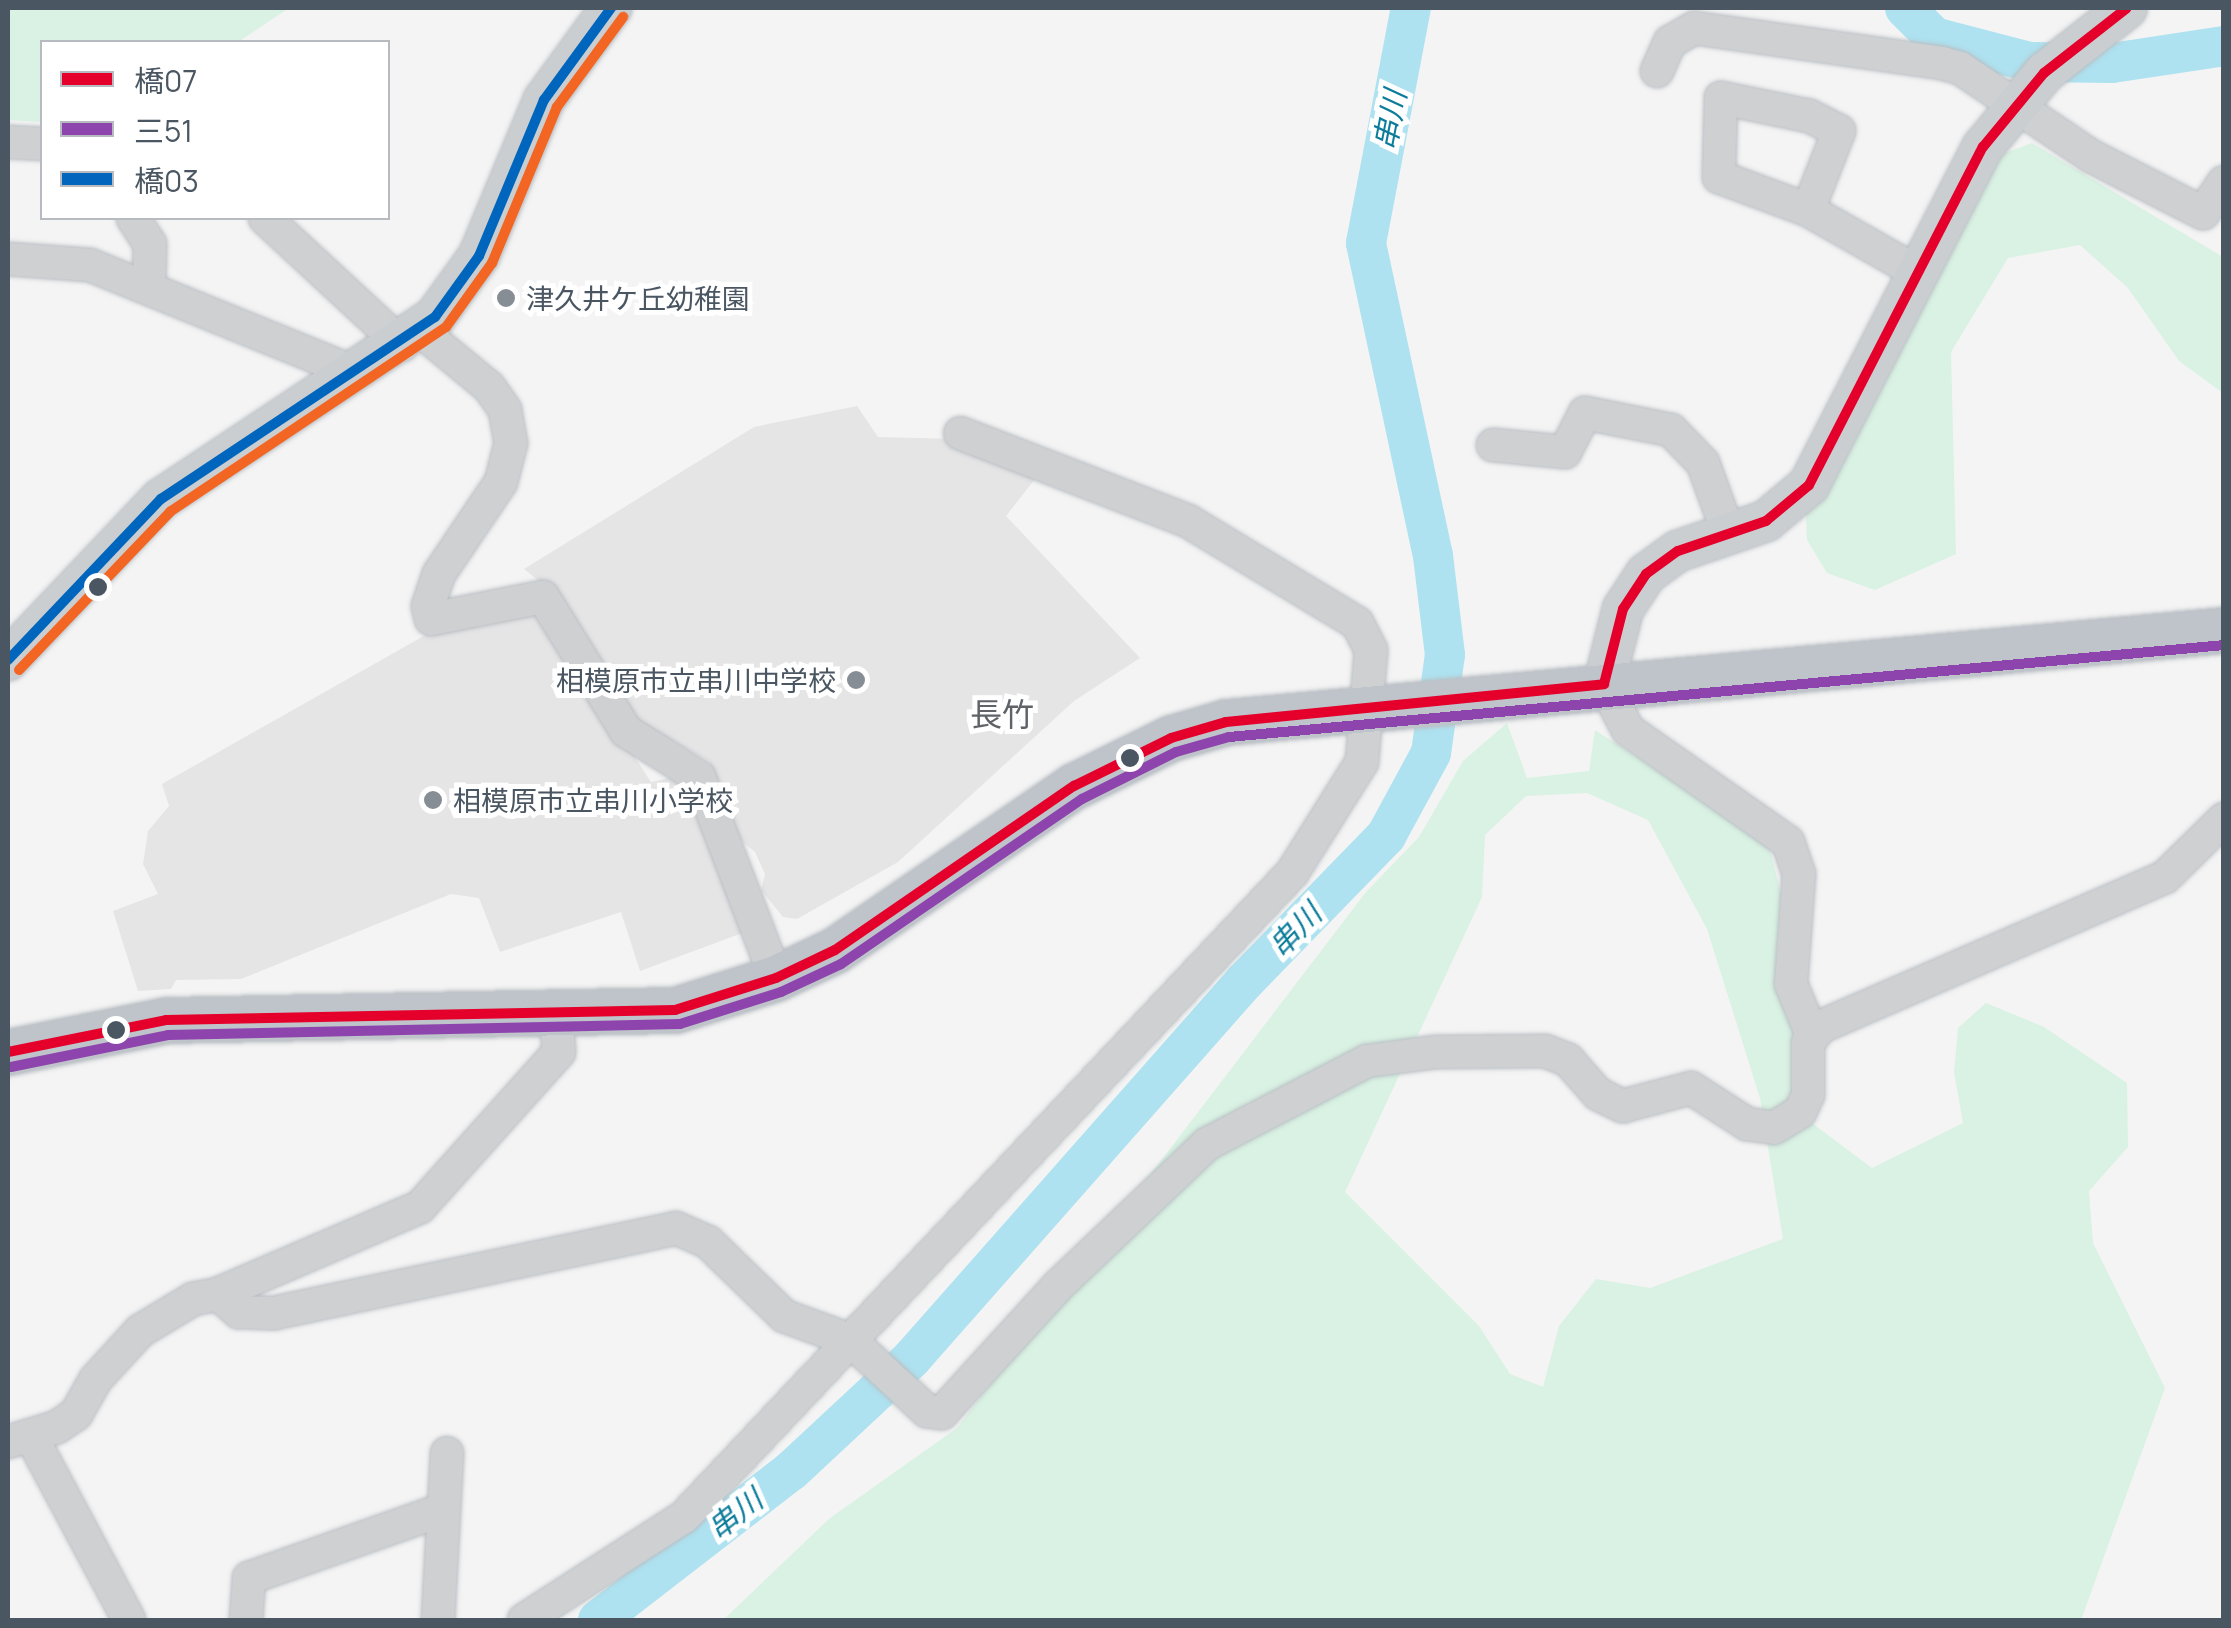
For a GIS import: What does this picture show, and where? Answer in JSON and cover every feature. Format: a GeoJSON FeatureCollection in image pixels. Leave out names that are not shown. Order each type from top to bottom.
{"type":"FeatureCollection","features":[{"type":"Feature","properties":{"kind":"highway"},"geometry":{"type":"LineString","coordinates":[[8,1052],[166,1020],[282,1013],[556,1017],[675,1010],[776,978],[835,950],[1074,786],[1133,754],[1226,722],[1604,684],[2224,630]]}},
{"type":"Feature","properties":{"kind":"main road"},"geometry":{"type":"LineString","coordinates":[[8,660],[161,499],[411,338],[471,271],[537,112],[610,8]]}},
{"type":"Feature","properties":{"kind":"main road"},"geometry":{"type":"LineString","coordinates":[[1604,684],[1623,609],[1640,580],[1678,551],[1773,516],[1819,472],[1965,176],[2016,102],[2126,8]]}},
{"type":"Feature","properties":{"kind":"street"},"geometry":{"type":"LineString","coordinates":[[1657,71],[1670,42],[1694,28],[1942,63],[1960,68],[2203,213],[2224,182]]}},
{"type":"Feature","properties":{"kind":"street"},"geometry":{"type":"LineString","coordinates":[[8,142],[40,144]]}},
{"type":"Feature","properties":{"kind":"street"},"geometry":{"type":"LineString","coordinates":[[1808,210],[1917,272]]}},
{"type":"Feature","properties":{"kind":"street"},"geometry":{"type":"LineString","coordinates":[[134,220],[150,244],[149,287]]}},
{"type":"Feature","properties":{"kind":"street"},"geometry":{"type":"LineString","coordinates":[[268,220],[411,338],[489,387],[505,410],[511,443],[501,482],[439,574],[428,606],[431,619],[543,597],[626,731],[699,777],[776,978]]}},
{"type":"Feature","properties":{"kind":"street"},"geometry":{"type":"LineString","coordinates":[[8,259],[90,264],[356,374]]}},
{"type":"Feature","properties":{"kind":"street"},"geometry":{"type":"LineString","coordinates":[[1493,445],[1565,452],[1586,414],[1671,430],[1703,463],[1729,535]]}},
{"type":"Feature","properties":{"kind":"street"},"geometry":{"type":"LineString","coordinates":[[524,1620],[684,1517],[854,1345],[1312,850],[1362,762],[1379,709],[1371,650],[1357,623],[1188,521],[960,433]]}},
{"type":"Feature","properties":{"kind":"street"},"geometry":{"type":"LineString","coordinates":[[218,1294],[238,1312],[274,1313],[676,1228],[708,1242],[784,1316],[854,1345],[927,1410],[942,1414],[959,1402],[1058,1286],[1207,1144],[1367,1061],[1436,1052],[1545,1051],[1568,1060],[1598,1094],[1624,1106],[1691,1088],[1760,1128],[1800,1112],[1810,1084],[1812,1035],[1791,984],[1799,874],[1788,842],[1628,730],[1604,684]]}},
{"type":"Feature","properties":{"kind":"street"},"geometry":{"type":"LineString","coordinates":[[1812,1035],[1846,1014],[2166,877],[2224,819]]}},
{"type":"Feature","properties":{"kind":"street"},"geometry":{"type":"LineString","coordinates":[[129,1620],[20,1440],[76,1414],[96,1379],[140,1332],[193,1299],[218,1294],[420,1207],[559,1052],[556,1017]]}},
{"type":"Feature","properties":{"kind":"street"},"geometry":{"type":"LineString","coordinates":[[438,1620],[447,1453]]}},
{"type":"Feature","properties":{"kind":"street"},"geometry":{"type":"LineString","coordinates":[[246,1620],[249,1578],[442,1510]]}},
{"type":"Feature","properties":{"kind":"shaded area","name":"相模原市立串川中学校"},"geometry":{"type":"Polygon","coordinates":[[[857,406],[878,437],[960,439],[965,452],[1014,461],[1039,474],[1006,516],[1140,658],[1074,701],[898,862],[797,919],[783,917],[761,890],[765,874],[755,852],[740,840],[710,762],[629,716],[549,589],[524,569],[754,427],[857,406]]]}},
{"type":"Feature","properties":{"kind":"shaded area","name":"相模原市立串川小学校"},"geometry":{"type":"Polygon","coordinates":[[[535,603],[651,782],[674,777],[696,795],[745,932],[640,971],[621,912],[500,952],[479,898],[451,894],[241,979],[176,980],[171,989],[138,991],[113,911],[158,894],[143,864],[148,831],[169,806],[162,784],[429,633],[535,603]]]}},
{"type":"Feature","properties":{"kind":"green space"},"geometry":{"type":"Polygon","coordinates":[[[8,8],[289,8],[241,40],[40,40],[40,122],[8,120],[8,8]]]}},
{"type":"Feature","properties":{"kind":"green space"},"geometry":{"type":"Polygon","coordinates":[[[2032,143],[2223,257],[2223,393],[2179,361],[2128,288],[2080,245],[2008,258],[1951,352],[1956,554],[1875,590],[1827,573],[1807,540],[1805,493],[1986,160],[2032,143]]]}},
{"type":"Feature","properties":{"kind":"green space"},"geometry":{"type":"Polygon","coordinates":[[[1507,723],[1527,778],[1589,771],[1595,730],[1768,841],[1783,902],[1812,1123],[1872,1168],[1963,1123],[1954,1072],[1958,1028],[1986,1003],[2044,1027],[2127,1083],[2128,1147],[2089,1191],[2093,1243],[2165,1388],[2081,1620],[723,1620],[830,1518],[957,1428],[1366,892],[1419,837],[1463,761],[1507,723]],[[1587,793],[1526,796],[1485,835],[1482,897],[1345,1192],[1479,1326],[1510,1374],[1543,1387],[1559,1326],[1596,1279],[1650,1288],[1783,1239],[1760,1098],[1707,929],[1648,820],[1587,793]]]}},
{"type":"Feature","properties":{"kind":"waterway","name":"串川"},"geometry":{"type":"LineString","coordinates":[[598,1620],[791,1471],[912,1358],[1244,982],[1386,836],[1431,753],[1445,655],[1433,556],[1366,243],[1411,8]]}},
{"type":"Feature","properties":{"kind":"waterway","name":"串川"},"geometry":{"type":"LineString","coordinates":[[1905,8],[1934,37],[2030,62],[2112,63],[2224,46]]}},
{"type":"Feature","properties":{"kind":"transit line","name":"橋03"},"geometry":{"type":"LineString","coordinates":[[8,660],[161,499],[435,317],[479,256],[544,100],[611,8]]}},
{"type":"Feature","properties":{"kind":"transit line","name":"橋07"},"geometry":{"type":"LineString","coordinates":[[8,1052],[166,1020],[675,1010],[776,978],[835,950],[1074,786],[1171,738],[1226,722],[1604,684],[1623,609],[1646,574],[1678,551],[1766,521],[1809,485],[1983,147],[2044,73],[2127,8]]}},
{"type":"Feature","properties":{"kind":"transit line"},"geometry":{"type":"LineString","coordinates":[[19,670],[171,511],[446,327],[492,263],[557,107],[623,17]]}},
{"type":"Feature","properties":{"kind":"transit line","name":"三51"},"geometry":{"type":"LineString","coordinates":[[11,1067],[168,1035],[680,1024],[781,992],[841,964],[1082,799],[1176,752],[1229,737],[2224,645]]}},
{"type":"Feature","properties":{"kind":"place","name":"津久井ケ丘幼稚園"},"geometry":{"type":"Point","coordinates":[506,298]}},
{"type":"Feature","properties":{"kind":"place","name":"相模原市立串川中学校"},"geometry":{"type":"Point","coordinates":[856,680]}},
{"type":"Feature","properties":{"kind":"place","name":"相模原市立串川小学校"},"geometry":{"type":"Point","coordinates":[433,800]}},
{"type":"Feature","properties":{"kind":"district","name":"長竹"},"geometry":{"type":"Point","coordinates":[1002,714]}}]}
